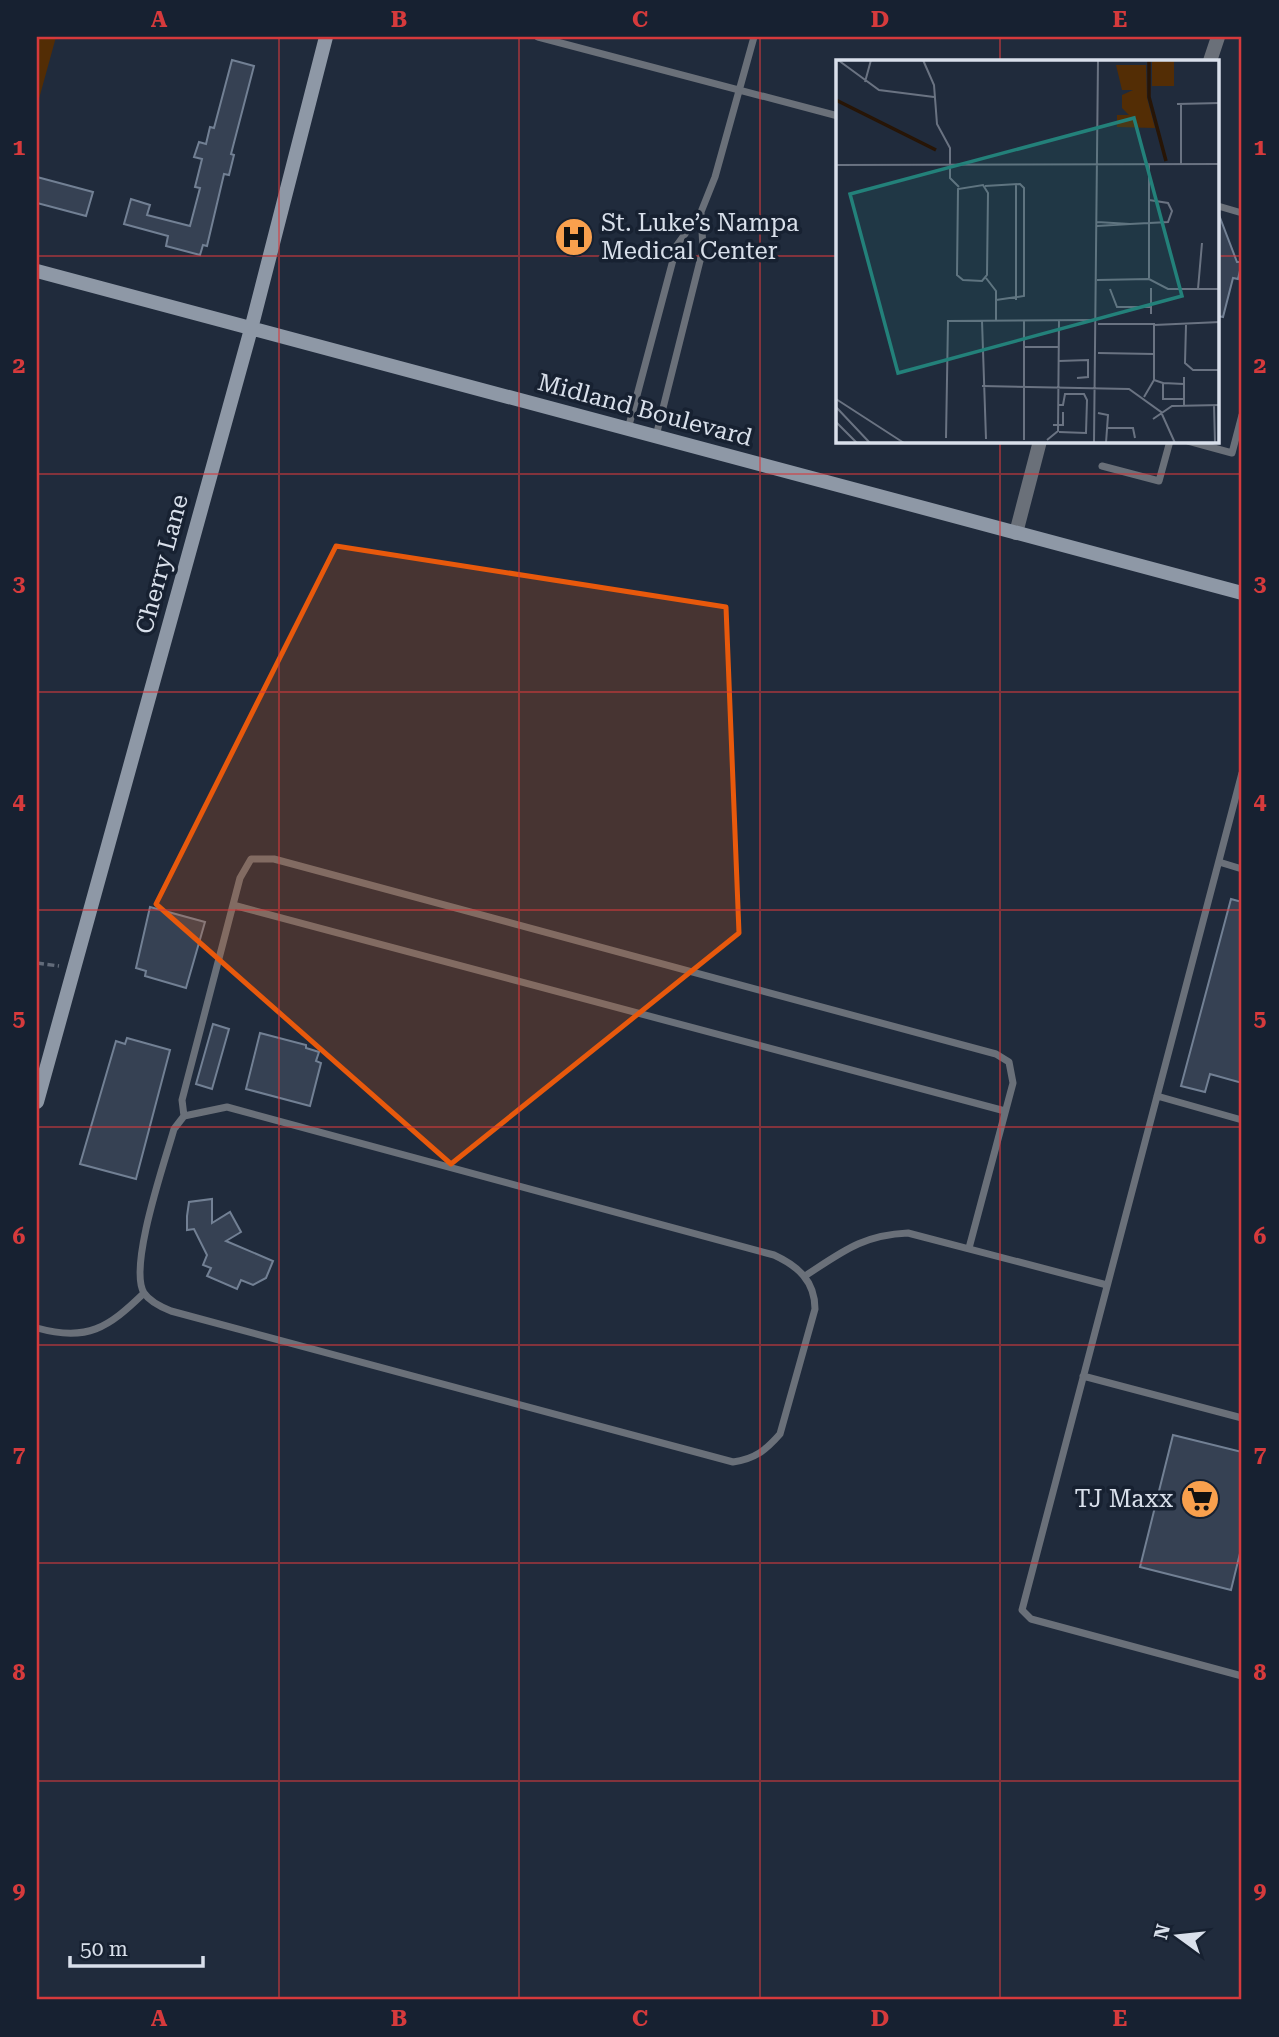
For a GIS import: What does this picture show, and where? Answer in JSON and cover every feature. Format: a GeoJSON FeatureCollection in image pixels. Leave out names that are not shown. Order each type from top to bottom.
{"type":"FeatureCollection","features":[{"type":"Feature","properties":{"kind":"main road","name":"Cherry Lane"},"geometry":{"type":"LineString","coordinates":[[37,1102],[251,329],[326,37]]}},
{"type":"Feature","properties":{"kind":"main road","name":"Midland Boulevard"},"geometry":{"type":"LineString","coordinates":[[37,271],[1242,593]]}},
{"type":"Feature","properties":{"kind":"street"},"geometry":{"type":"LineString","coordinates":[[1210,60],[1218,37]]}},
{"type":"Feature","properties":{"kind":"street"},"geometry":{"type":"LineString","coordinates":[[1016,533],[1039,443]]}},
{"type":"Feature","properties":{"kind":"lane"},"geometry":{"type":"LineString","coordinates":[[538,37],[836,115]]}},
{"type":"Feature","properties":{"kind":"lane"},"geometry":{"type":"LineString","coordinates":[[576,47],[578,37]]}},
{"type":"Feature","properties":{"kind":"lane"},"geometry":{"type":"LineString","coordinates":[[628,429],[677,245],[701,212],[715,177],[754,37]]}},
{"type":"Feature","properties":{"kind":"lane"},"geometry":{"type":"LineString","coordinates":[[1220,207],[1242,213]]}},
{"type":"Feature","properties":{"kind":"lane"},"geometry":{"type":"LineString","coordinates":[[656,437],[703,249],[701,212]]}},
{"type":"Feature","properties":{"kind":"lane"},"geometry":{"type":"LineString","coordinates":[[1195,443],[1232,453],[1242,415]]}},
{"type":"Feature","properties":{"kind":"lane"},"geometry":{"type":"LineString","coordinates":[[1102,466],[1159,481],[1169,443]]}},
{"type":"Feature","properties":{"kind":"lane"},"geometry":{"type":"LineString","coordinates":[[1242,773],[1022,1610],[1031,1619],[1242,1676]]}},
{"type":"Feature","properties":{"kind":"lane"},"geometry":{"type":"LineString","coordinates":[[184,1116],[182,1100],[240,878],[251,859],[288,863],[996,1054],[1009,1062],[1013,1083],[969,1248]]}},
{"type":"Feature","properties":{"kind":"lane"},"geometry":{"type":"LineString","coordinates":[[1219,862],[1242,869]]}},
{"type":"Feature","properties":{"kind":"lane"},"geometry":{"type":"LineString","coordinates":[[233,905],[1005,1111]]}},
{"type":"Feature","properties":{"kind":"lane"},"geometry":{"type":"LineString","coordinates":[[1157,1096],[1242,1120]]}},
{"type":"Feature","properties":{"kind":"lane"},"geometry":{"type":"LineString","coordinates":[[227,1107],[242,1110],[789,1261],[805,1276],[815,1297],[815,1309],[780,1434],[767,1449],[749,1460],[733,1462],[171,1311],[156,1304],[144,1293],[138,1264],[174,1129],[184,1116],[227,1107]]}},
{"type":"Feature","properties":{"kind":"lane"},"geometry":{"type":"LineString","coordinates":[[805,1276],[853,1244],[882,1234],[908,1233],[1107,1285]]}},
{"type":"Feature","properties":{"kind":"lane"},"geometry":{"type":"LineString","coordinates":[[37,1328],[68,1335],[90,1332],[120,1316],[144,1293]]}},
{"type":"Feature","properties":{"kind":"lane"},"geometry":{"type":"LineString","coordinates":[[1083,1376],[1242,1419]]}},
{"type":"Feature","properties":{"kind":"path"},"geometry":{"type":"LineString","coordinates":[[37,963],[74,968]]}},
{"type":"Feature","properties":{"kind":"highlighted area"},"geometry":{"type":"Polygon","coordinates":[[[336,546],[726,607],[739,933],[451,1164],[156,904],[336,546]]]}},
{"type":"Feature","properties":{"kind":"shaded area"},"geometry":{"type":"Polygon","coordinates":[[[37,37],[56,37],[37,106],[37,37]]]}},
{"type":"Feature","properties":{"kind":"building"},"geometry":{"type":"Polygon","coordinates":[[[232,60],[254,66],[231,154],[234,155],[229,175],[224,174],[207,246],[203,245],[200,255],[166,246],[168,236],[124,224],[131,199],[150,205],[147,215],[190,226],[200,188],[195,187],[202,159],[194,157],[199,142],[206,144],[210,127],[214,128],[232,60]]]}},
{"type":"Feature","properties":{"kind":"building"},"geometry":{"type":"Polygon","coordinates":[[[37,177],[93,192],[86,216],[37,203],[37,177]]]}},
{"type":"Feature","properties":{"kind":"building"},"geometry":{"type":"Polygon","coordinates":[[[1220,218],[1237,262],[1242,262],[1238,279],[1233,278],[1223,317],[1220,316],[1220,218]]]}},
{"type":"Feature","properties":{"kind":"building"},"geometry":{"type":"Polygon","coordinates":[[[1231,899],[1242,902],[1242,1083],[1210,1074],[1205,1092],[1181,1086],[1231,899]]]}},
{"type":"Feature","properties":{"kind":"building"},"geometry":{"type":"Polygon","coordinates":[[[150,907],[205,922],[186,988],[145,976],[146,971],[136,968],[150,907]]]}},
{"type":"Feature","properties":{"kind":"building"},"geometry":{"type":"Polygon","coordinates":[[[213,1024],[229,1029],[212,1089],[196,1084],[213,1024]]]}},
{"type":"Feature","properties":{"kind":"building"},"geometry":{"type":"Polygon","coordinates":[[[260,1033],[306,1045],[306,1048],[319,1052],[316,1061],[321,1063],[310,1106],[246,1089],[260,1033]]]}},
{"type":"Feature","properties":{"kind":"building"},"geometry":{"type":"Polygon","coordinates":[[[127,1038],[170,1050],[136,1179],[80,1164],[116,1041],[125,1044],[127,1038]]]}},
{"type":"Feature","properties":{"kind":"building"},"geometry":{"type":"Polygon","coordinates":[[[212,1199],[212,1223],[230,1212],[241,1232],[226,1241],[273,1261],[266,1278],[253,1285],[241,1280],[237,1289],[207,1276],[211,1268],[203,1265],[207,1255],[194,1229],[187,1230],[187,1216],[189,1202],[212,1199]]]}},
{"type":"Feature","properties":{"kind":"building","name":"TJ Maxx"},"geometry":{"type":"Polygon","coordinates":[[[1173,1435],[1242,1452],[1242,1545],[1231,1590],[1140,1567],[1173,1435]]]}},
{"type":"Feature","properties":{"kind":"place","name":"St. Luke’s Nampa Medical Center"},"geometry":{"type":"Point","coordinates":[574,237]}},
{"type":"Feature","properties":{"kind":"place","name":"TJ Maxx"},"geometry":{"type":"Point","coordinates":[1200,1499]}}]}
